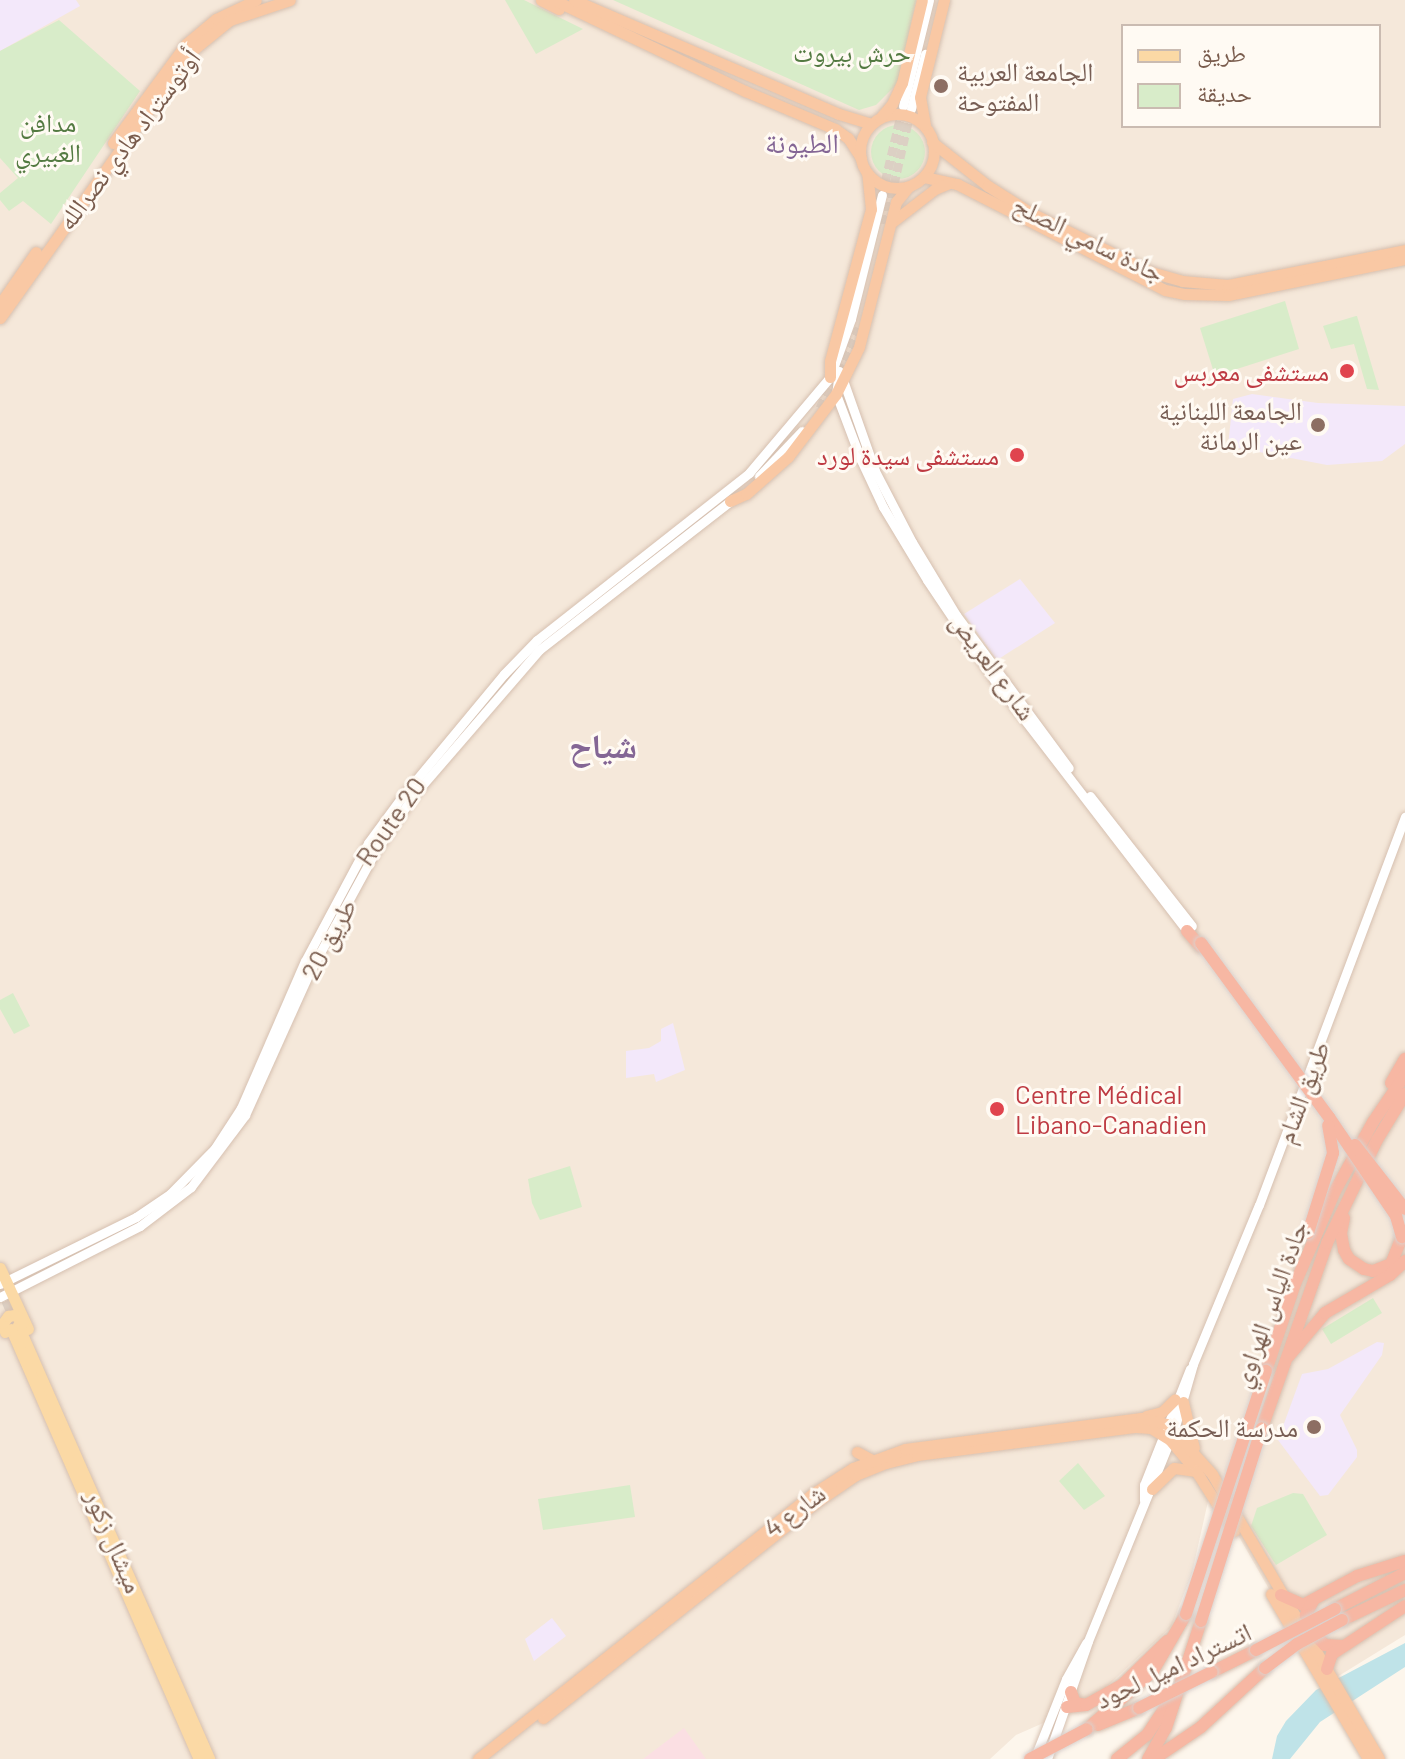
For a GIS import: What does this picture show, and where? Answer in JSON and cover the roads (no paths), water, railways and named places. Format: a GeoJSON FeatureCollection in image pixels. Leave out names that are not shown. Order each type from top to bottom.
{"type":"FeatureCollection","features":[{"type":"Feature","properties":{"kind":"highway","name":"أوتوستراد هادي نصرالله"},"geometry":{"type":"LineString","coordinates":[[0,304],[177,53],[205,27],[256,0]]}},
{"type":"Feature","properties":{"kind":"highway","name":"أوتوستراد هادي نصرالله"},"geometry":{"type":"LineString","coordinates":[[0,318],[188,54],[230,20],[290,0]]}},
{"type":"Feature","properties":{"kind":"highway"},"geometry":{"type":"LineString","coordinates":[[541,0],[645,49],[681,60]]}},
{"type":"Feature","properties":{"kind":"highway"},"geometry":{"type":"LineString","coordinates":[[554,0],[835,129],[848,138],[867,173],[871,209],[830,361],[836,379],[836,394],[788,457],[746,494],[730,501]]}},
{"type":"Feature","properties":{"kind":"highway"},"geometry":{"type":"LineString","coordinates":[[574,0],[839,114],[875,122],[893,115],[906,116],[920,123],[930,137]]}},
{"type":"Feature","properties":{"kind":"highway"},"geometry":{"type":"LineString","coordinates":[[589,0],[662,33],[690,50]]}},
{"type":"Feature","properties":{"kind":"highway"},"geometry":{"type":"LineString","coordinates":[[861,158],[862,139],[892,104],[902,83],[922,0]]}},
{"type":"Feature","properties":{"kind":"highway"},"geometry":{"type":"LineString","coordinates":[[836,379],[867,320],[896,202],[908,187],[924,177],[932,162],[930,137],[920,112],[920,97],[941,0]]}},
{"type":"Feature","properties":{"kind":"highway"},"geometry":{"type":"LineString","coordinates":[[835,129],[842,123],[839,114]]}},
{"type":"Feature","properties":{"kind":"highway","name":"جادة سامي الصلح"},"geometry":{"type":"LineString","coordinates":[[930,137],[988,186],[1031,213],[1151,272],[1182,281],[1228,285],[1405,250]]}},
{"type":"Feature","properties":{"kind":"highway"},"geometry":{"type":"LineString","coordinates":[[950,156],[938,164],[938,172],[951,182]]}},
{"type":"Feature","properties":{"kind":"highway"},"geometry":{"type":"LineString","coordinates":[[867,173],[884,186],[908,187]]}},
{"type":"Feature","properties":{"kind":"highway","name":"جادة سامي الصلح"},"geometry":{"type":"LineString","coordinates":[[924,177],[951,182],[1165,290],[1202,298],[1405,259]]}},
{"type":"Feature","properties":{"kind":"highway"},"geometry":{"type":"LineString","coordinates":[[891,223],[937,187],[951,182]]}},
{"type":"Feature","properties":{"kind":"highway"},"geometry":{"type":"LineString","coordinates":[[1189,928],[1331,1131],[1333,1153],[1295,1268],[1295,1284]]}},
{"type":"Feature","properties":{"kind":"highway"},"geometry":{"type":"LineString","coordinates":[[1201,945],[1319,1103],[1405,1209]]}},
{"type":"Feature","properties":{"kind":"highway"},"geometry":{"type":"LineString","coordinates":[[1365,1136],[1405,1059]]}},
{"type":"Feature","properties":{"kind":"highway"},"geometry":{"type":"LineString","coordinates":[[1275,1371],[1327,1243],[1400,1092],[1405,1075]]}},
{"type":"Feature","properties":{"kind":"highway","name":"جادة الياس الهراوي"},"geometry":{"type":"LineString","coordinates":[[1185,1672],[1275,1371],[1295,1284],[1335,1191],[1365,1136],[1400,1092]]}},
{"type":"Feature","properties":{"kind":"highway"},"geometry":{"type":"LineString","coordinates":[[1319,1103],[1396,1216],[1402,1243],[1391,1264],[1369,1271],[1349,1259],[1341,1233],[1360,1174]]}},
{"type":"Feature","properties":{"kind":"highway"},"geometry":{"type":"LineString","coordinates":[[1275,1371],[1325,1313],[1384,1279],[1405,1261]]}},
{"type":"Feature","properties":{"kind":"highway","name":"جادة الياس الهراوي"},"geometry":{"type":"LineString","coordinates":[[1087,1729],[1130,1693],[1158,1664],[1186,1614],[1275,1371]]}},
{"type":"Feature","properties":{"kind":"highway"},"geometry":{"type":"LineString","coordinates":[[1141,1418],[1162,1412],[1179,1400],[1196,1453]]}},
{"type":"Feature","properties":{"kind":"highway","name":"شارع 4"},"geometry":{"type":"LineString","coordinates":[[478,1759],[814,1493],[872,1460],[915,1448],[1141,1418],[1169,1432]]}},
{"type":"Feature","properties":{"kind":"highway","name":"شارع 4"},"geometry":{"type":"LineString","coordinates":[[491,1759],[815,1503],[860,1473],[917,1455],[1136,1427],[1169,1432]]}},
{"type":"Feature","properties":{"kind":"highway"},"geometry":{"type":"LineString","coordinates":[[1169,1432],[1196,1453],[1212,1474],[1357,1729],[1379,1759]]}},
{"type":"Feature","properties":{"kind":"highway"},"geometry":{"type":"LineString","coordinates":[[1169,1432],[1327,1675]]}},
{"type":"Feature","properties":{"kind":"highway"},"geometry":{"type":"LineString","coordinates":[[857,1452],[872,1460]]}},
{"type":"Feature","properties":{"kind":"highway"},"geometry":{"type":"LineString","coordinates":[[1152,1489],[1174,1468],[1196,1471]]}},
{"type":"Feature","properties":{"kind":"highway"},"geometry":{"type":"LineString","coordinates":[[1281,1595],[1300,1605],[1357,1576],[1405,1561]]}},
{"type":"Feature","properties":{"kind":"highway"},"geometry":{"type":"LineString","coordinates":[[1338,1614],[1405,1573]]}},
{"type":"Feature","properties":{"kind":"highway","name":"اتستراد اميل لحود"},"geometry":{"type":"LineString","coordinates":[[1032,1759],[1087,1729],[1139,1708],[1338,1614],[1405,1590]]}},
{"type":"Feature","properties":{"kind":"highway"},"geometry":{"type":"LineString","coordinates":[[1315,1599],[1306,1612],[1310,1629],[1328,1646],[1344,1646]]}},
{"type":"Feature","properties":{"kind":"highway"},"geometry":{"type":"LineString","coordinates":[[1327,1675],[1330,1655],[1405,1606]]}},
{"type":"Feature","properties":{"kind":"highway","name":"اتستراد اميل لحود"},"geometry":{"type":"LineString","coordinates":[[1151,1759],[1201,1727],[1278,1657],[1338,1614]]}},
{"type":"Feature","properties":{"kind":"highway"},"geometry":{"type":"LineString","coordinates":[[1067,1707],[1086,1705],[1130,1679],[1175,1634]]}},
{"type":"Feature","properties":{"kind":"highway"},"geometry":{"type":"LineString","coordinates":[[1151,1759],[1166,1728],[1185,1672]]}},
{"type":"Feature","properties":{"kind":"highway"},"geometry":{"type":"LineString","coordinates":[[1117,1759],[1147,1735],[1185,1672]]}},
{"type":"Feature","properties":{"kind":"highway"},"geometry":{"type":"LineString","coordinates":[[1071,1692],[1075,1703],[1086,1705]]}},
{"type":"Feature","properties":{"kind":"highway"},"geometry":{"type":"LineString","coordinates":[[1357,1729],[1368,1759]]}},
{"type":"Feature","properties":{"kind":"main road"},"geometry":{"type":"LineString","coordinates":[[929,0],[907,108],[941,0]]}},
{"type":"Feature","properties":{"kind":"main road"},"geometry":{"type":"LineString","coordinates":[[836,379],[882,195]]}},
{"type":"Feature","properties":{"kind":"main road"},"geometry":{"type":"LineString","coordinates":[[836,394],[835,382],[849,345],[851,319]]}},
{"type":"Feature","properties":{"kind":"main road","name":"شارع العريض"},"geometry":{"type":"LineString","coordinates":[[836,379],[884,491],[945,597],[998,674],[1189,928]]}},
{"type":"Feature","properties":{"kind":"main road","name":"Route 20"},"geometry":{"type":"LineString","coordinates":[[11,1284],[136,1217],[170,1194],[202,1163],[241,1108],[305,961],[368,843],[401,798],[504,674],[537,640],[749,473],[836,379]]}},
{"type":"Feature","properties":{"kind":"main road","name":"شارع العريض"},"geometry":{"type":"LineString","coordinates":[[836,394],[877,495],[939,600],[997,684],[1189,928]]}},
{"type":"Feature","properties":{"kind":"main road","name":"طريق 20"},"geometry":{"type":"LineString","coordinates":[[11,1284],[140,1226],[191,1187],[245,1115],[309,973],[375,852],[405,806],[539,650],[730,501],[781,455],[818,411]]}},
{"type":"Feature","properties":{"kind":"main road","name":"طريق الشام"},"geometry":{"type":"LineString","coordinates":[[1088,1641],[1144,1500],[1152,1489],[1179,1400],[1269,1178],[1405,817]]}},
{"type":"Feature","properties":{"kind":"main road"},"geometry":{"type":"LineString","coordinates":[[0,1267],[11,1284],[17,1305],[12,1327]]}},
{"type":"Feature","properties":{"kind":"main road","name":"ميشال زكور"},"geometry":{"type":"LineString","coordinates":[[12,1327],[108,1524],[209,1759]]}},
{"type":"Feature","properties":{"kind":"main road","name":"ميشال زكور"},"geometry":{"type":"LineString","coordinates":[[12,1327],[78,1493],[103,1536],[199,1759]]}},
{"type":"Feature","properties":{"kind":"main road","name":"طريق الشام"},"geometry":{"type":"LineString","coordinates":[[1144,1500],[1144,1485],[1169,1432]]}},
{"type":"Feature","properties":{"kind":"main road"},"geometry":{"type":"LineString","coordinates":[[1047,1759],[1088,1641]]}},
{"type":"Feature","properties":{"kind":"main road"},"geometry":{"type":"LineString","coordinates":[[1032,1759],[1066,1679],[1088,1641]]}},
{"type":"Feature","properties":{"kind":"water"},"geometry":{"type":"Polygon","coordinates":[[[1405,1643],[1405,1667],[1320,1722],[1290,1759],[1272,1759],[1277,1736],[1286,1721],[1316,1690],[1405,1643]]]}},
{"type":"Feature","properties":{"kind":"tunnel"},"geometry":{"type":"LineString","coordinates":[[882,195],[903,106]]}},
{"type":"Feature","properties":{"kind":"tunnel"},"geometry":{"type":"LineString","coordinates":[[885,224],[911,109]]}},
{"type":"Feature","properties":{"kind":"tunnel"},"geometry":{"type":"LineString","coordinates":[[820,408],[859,328]]}},
{"type":"Feature","properties":{"kind":"tunnel"},"geometry":{"type":"LineString","coordinates":[[0,1285],[16,1321]]}},
{"type":"Feature","properties":{"kind":"place","name":"الجامعة العربية المفتوحة"},"geometry":{"type":"Point","coordinates":[941,86]}},
{"type":"Feature","properties":{"kind":"place","name":"مستشفى معربس"},"geometry":{"type":"Point","coordinates":[1347,371]}},
{"type":"Feature","properties":{"kind":"place","name":"الجامعة اللبنانية عين الرمانة"},"geometry":{"type":"Point","coordinates":[1318,425]}},
{"type":"Feature","properties":{"kind":"place","name":"مستشفى سيدة لورد"},"geometry":{"type":"Point","coordinates":[1017,455]}},
{"type":"Feature","properties":{"kind":"place","name":"Centre Médical Libano-Canadien"},"geometry":{"type":"Point","coordinates":[997,1109]}},
{"type":"Feature","properties":{"kind":"place","name":"مدرسة الحكمة"},"geometry":{"type":"Point","coordinates":[1314,1427]}},
{"type":"Feature","properties":{"kind":"district","name":"الطيونة"},"geometry":{"type":"Point","coordinates":[802,142]}},
{"type":"Feature","properties":{"kind":"district","name":"شياح"},"geometry":{"type":"Point","coordinates":[603,745]}},
{"type":"Feature","properties":{"kind":"park label","name":"حرش بيروت"},"geometry":{"type":"Point","coordinates":[852,52]}},
{"type":"Feature","properties":{"kind":"park label","name":"مدافن الغبيري"},"geometry":{"type":"Point","coordinates":[48,137]}}]}
